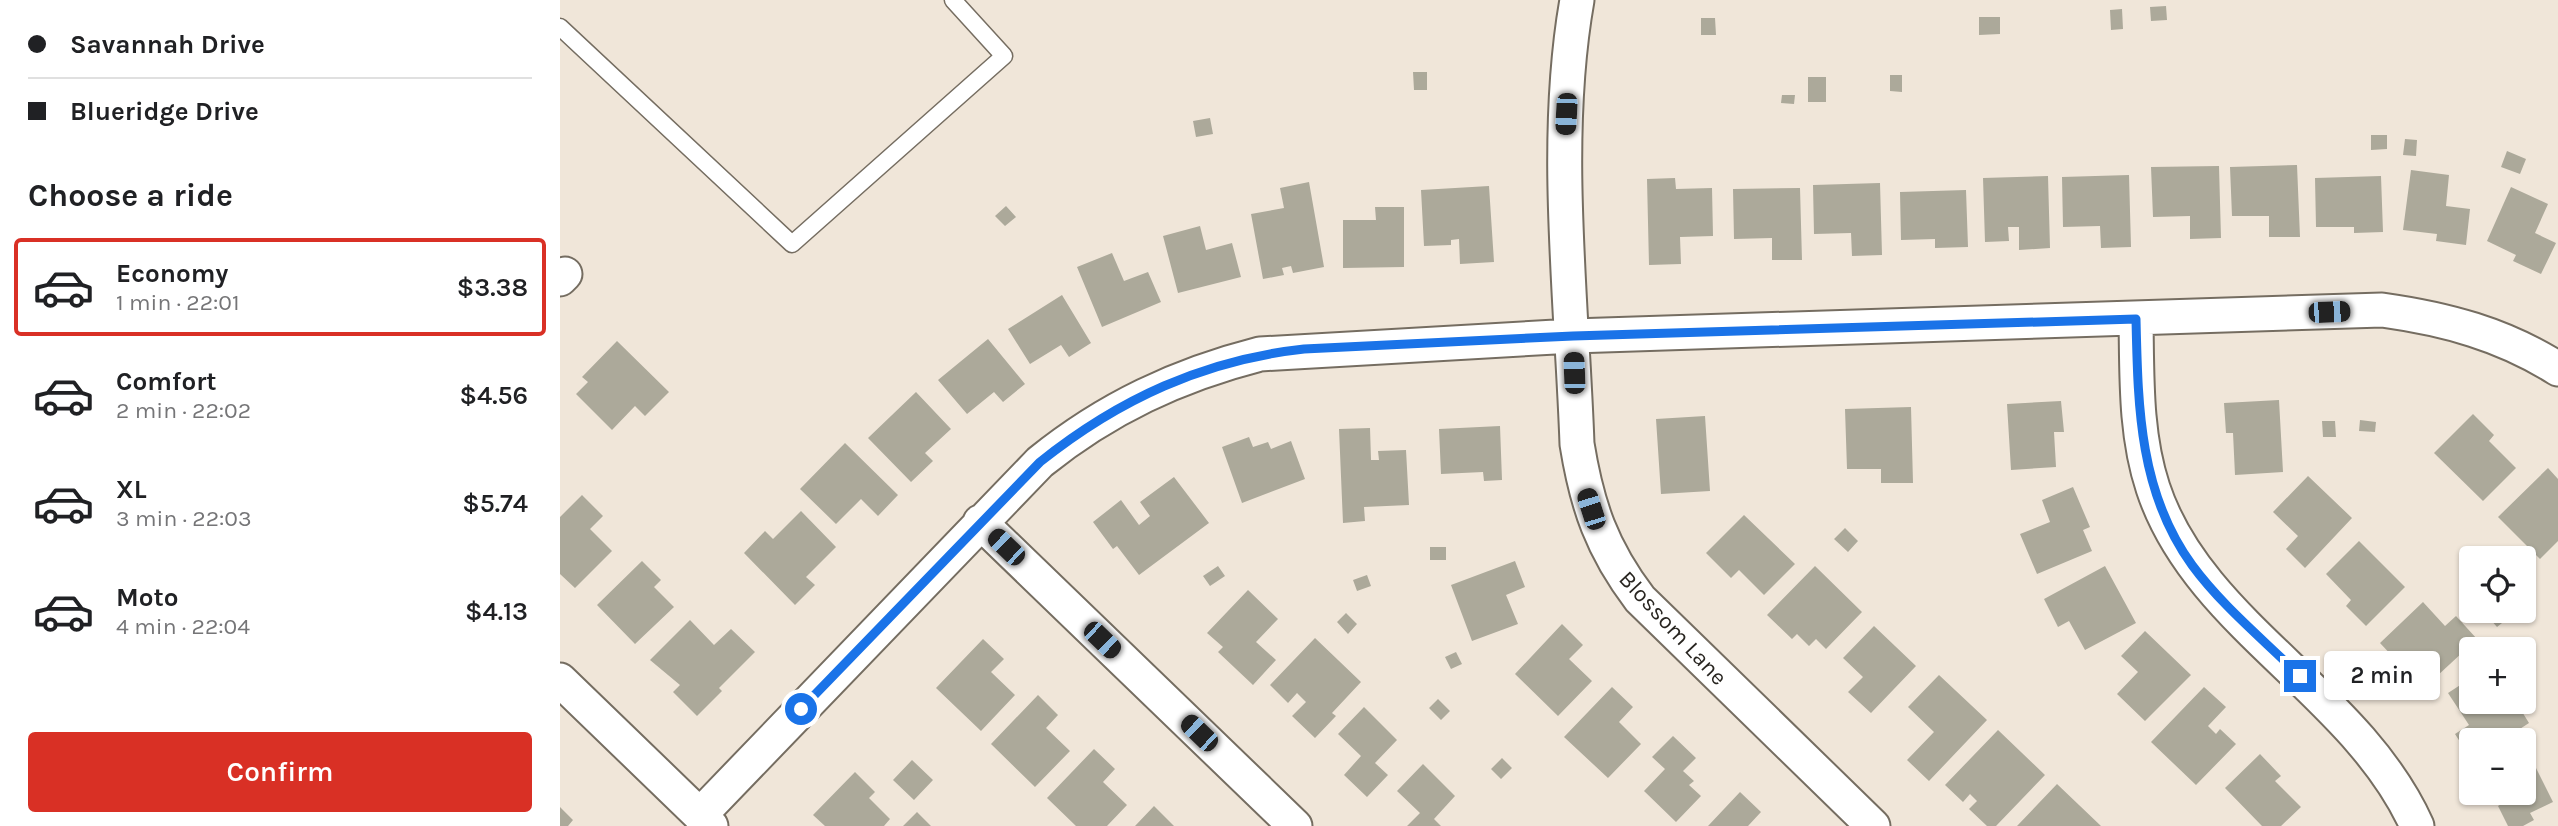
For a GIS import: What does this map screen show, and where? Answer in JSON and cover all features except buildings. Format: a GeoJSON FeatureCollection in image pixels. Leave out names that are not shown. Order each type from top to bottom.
{"type":"FeatureCollection","features":[{"type":"Feature","properties":{"kind":"street","name":"Blossom Lane"},"geometry":{"type":"LineString","coordinates":[[1577,0],[1570,41],[1564,139],[1577,444],[1584,488],[1598,530],[1615,566],[1640,599],[1873,826]]}},
{"type":"Feature","properties":{"kind":"street"},"geometry":{"type":"LineString","coordinates":[[560,680],[705,820],[980,522],[1040,462],[1077,432],[1120,406],[1212,366],[1260,354],[1304,349],[1573,336],[2382,310],[2434,317],[2484,331],[2528,350],[2558,369]]}},
{"type":"Feature","properties":{"kind":"street"},"geometry":{"type":"LineString","coordinates":[[2136,319],[2138,403],[2143,447],[2153,488],[2169,527],[2192,564],[2222,599],[2357,734],[2389,777],[2417,826]]}},
{"type":"Feature","properties":{"kind":"street"},"geometry":{"type":"LineString","coordinates":[[980,522],[1295,826]]}},
{"type":"Feature","properties":{"kind":"lane"},"geometry":{"type":"LineString","coordinates":[[560,27],[792,244],[1004,56],[953,0]]}},
{"type":"Feature","properties":{"kind":"route"},"geometry":{"type":"LineString","coordinates":[[801,709],[1040,462],[1077,432],[1120,406],[1212,366],[1260,354],[1304,349],[1573,336],[2136,319],[2138,403],[2143,447],[2153,488],[2169,527],[2192,564],[2222,599],[2300,676]]}}]}
